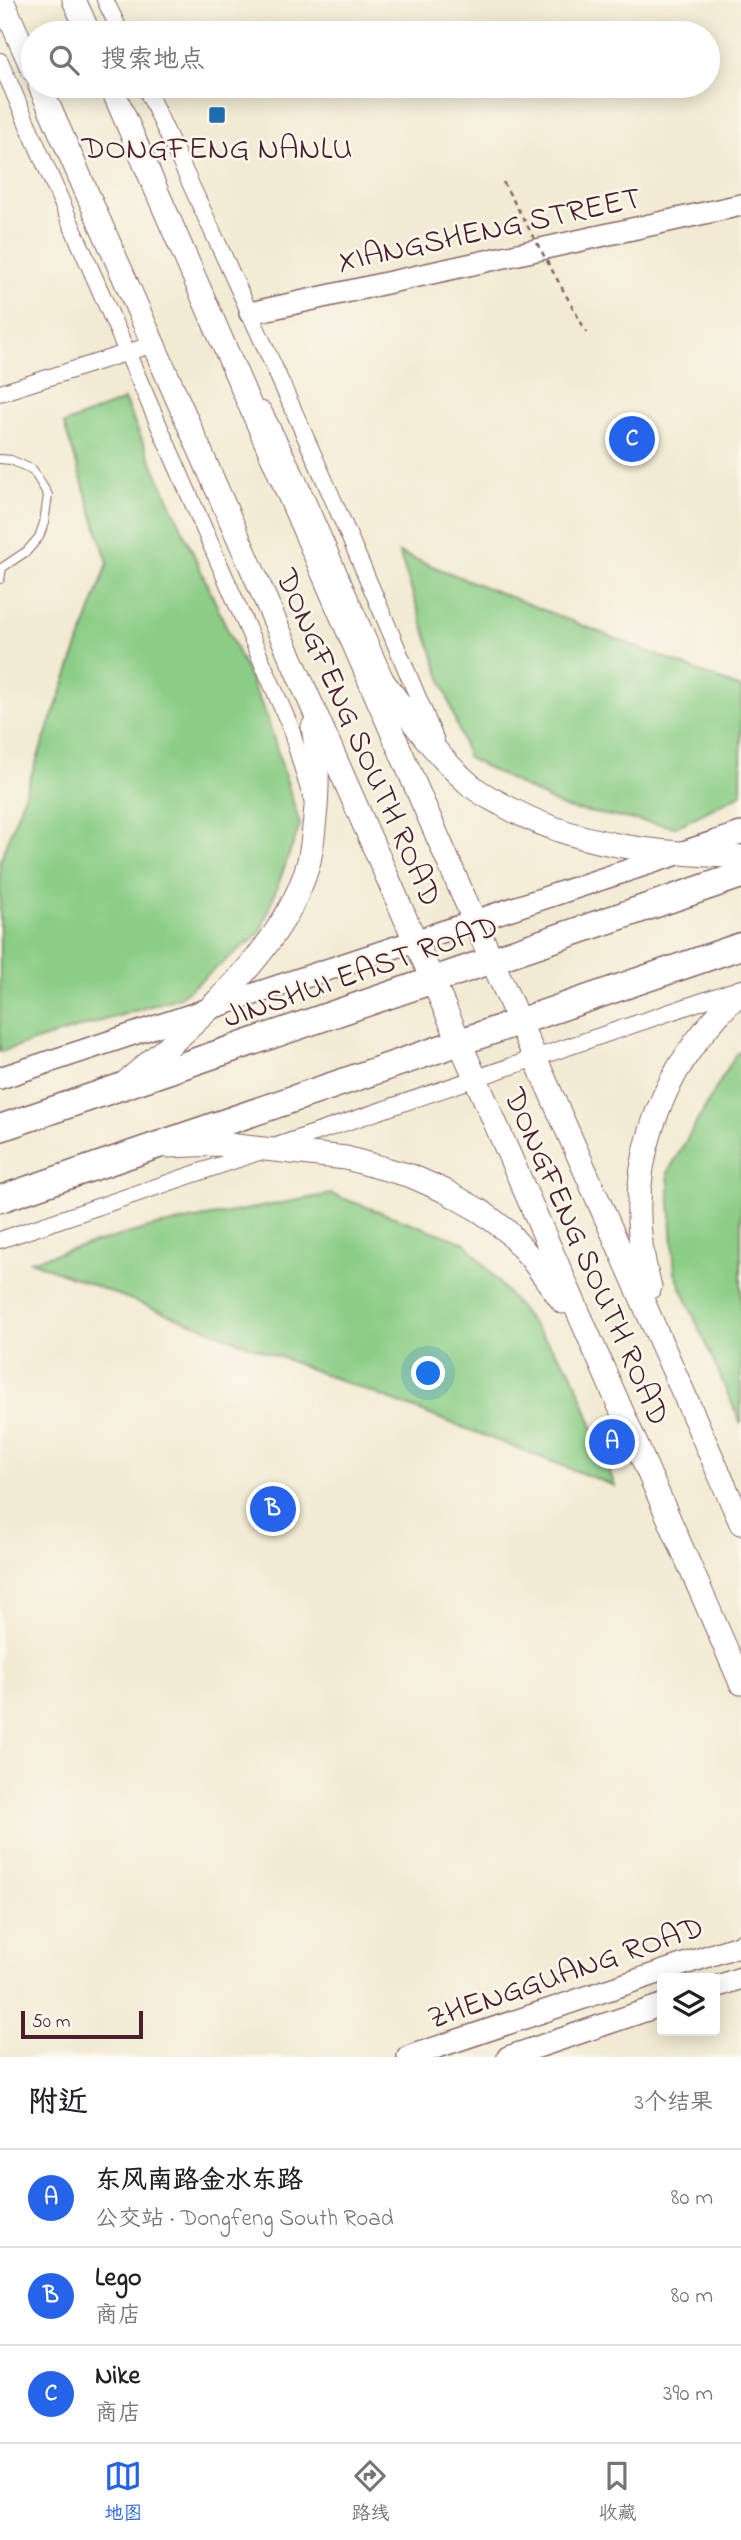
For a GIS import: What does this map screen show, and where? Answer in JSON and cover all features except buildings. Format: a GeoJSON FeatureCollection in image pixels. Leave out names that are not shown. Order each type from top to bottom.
{"type":"FeatureCollection","features":[{"type":"Feature","properties":{"kind":"main road"},"geometry":{"type":"LineString","coordinates":[[2,0],[21,43]]}},
{"type":"Feature","properties":{"kind":"main road"},"geometry":{"type":"LineString","coordinates":[[75,0],[85,21]]}},
{"type":"Feature","properties":{"kind":"main road","name":"DONGFENG SOUTH ROAD"},"geometry":{"type":"LineString","coordinates":[[45,98],[741,1683]]}},
{"type":"Feature","properties":{"kind":"main road","name":"DONGFENG SOUTH ROAD"},"geometry":{"type":"LineString","coordinates":[[118,98],[492,960],[741,1523]]}},
{"type":"Feature","properties":{"kind":"main road"},"geometry":{"type":"LineString","coordinates":[[356,647],[443,760],[488,797],[557,831],[620,847],[741,858]]}},
{"type":"Feature","properties":{"kind":"main road"},"geometry":{"type":"LineString","coordinates":[[122,1086],[232,985],[265,947],[298,891],[308,864],[315,811],[318,751],[305,690]]}},
{"type":"Feature","properties":{"kind":"main road","name":"JINSHUI EAST ROAD"},"geometry":{"type":"LineString","coordinates":[[0,1128],[741,875]]}},
{"type":"Feature","properties":{"kind":"main road"},"geometry":{"type":"LineString","coordinates":[[0,1199],[741,946]]}},
{"type":"Feature","properties":{"kind":"main road"},"geometry":{"type":"LineString","coordinates":[[674,1371],[641,1258],[638,1191],[643,1155],[651,1125],[665,1091],[699,1037],[741,990]]}},
{"type":"Feature","properties":{"kind":"main road"},"geometry":{"type":"LineString","coordinates":[[153,1146],[219,1144],[346,1158],[411,1176],[482,1212],[507,1231],[530,1257],[589,1337]]}},
{"type":"Feature","properties":{"kind":"street"},"geometry":{"type":"LineString","coordinates":[[105,0],[115,21]]}},
{"type":"Feature","properties":{"kind":"street"},"geometry":{"type":"LineString","coordinates":[[0,61],[290,726],[315,811]]}},
{"type":"Feature","properties":{"kind":"street"},"geometry":{"type":"LineString","coordinates":[[119,98],[263,410],[295,473],[392,693],[431,820]]}},
{"type":"Feature","properties":{"kind":"street"},"geometry":{"type":"LineString","coordinates":[[151,98],[250,313],[388,625],[443,760]]}},
{"type":"Feature","properties":{"kind":"street","name":"XIANGSHENG STREET"},"geometry":{"type":"LineString","coordinates":[[250,313],[741,205]]}},
{"type":"Feature","properties":{"kind":"street"},"geometry":{"type":"LineString","coordinates":[[0,393],[153,344]]}},
{"type":"Feature","properties":{"kind":"street"},"geometry":{"type":"LineString","coordinates":[[0,1078],[741,833]]}},
{"type":"Feature","properties":{"kind":"street"},"geometry":{"type":"LineString","coordinates":[[0,1240],[741,990]]}},
{"type":"Feature","properties":{"kind":"street","name":"ZHENGGUANG ROAD"},"geometry":{"type":"LineString","coordinates":[[408,2057],[741,1945]]}},
{"type":"Feature","properties":{"kind":"street","name":"ZHENGGUANG ROAD"},"geometry":{"type":"LineString","coordinates":[[720,1985],[741,1978]]}},
{"type":"Feature","properties":{"kind":"street","name":"ZHENGGUANG ROAD"},"geometry":{"type":"LineString","coordinates":[[508,2057],[657,2007]]}},
{"type":"Feature","properties":{"kind":"lane"},"geometry":{"type":"LineString","coordinates":[[0,459],[11,460],[33,470],[48,495],[39,537],[27,551],[1,568],[0,579]]}},
{"type":"Feature","properties":{"kind":"path"},"geometry":{"type":"LineString","coordinates":[[503,181],[587,333]]}},
{"type":"Feature","properties":{"kind":"green space"},"geometry":{"type":"Polygon","coordinates":[[[124,400],[267,717],[300,825],[260,933],[180,997],[0,1052],[0,862],[108,563],[64,424],[124,400]]]}},
{"type":"Feature","properties":{"kind":"green space"},"geometry":{"type":"Polygon","coordinates":[[[399,553],[741,688],[741,794],[676,827],[565,808],[468,758],[399,553]]]}},
{"type":"Feature","properties":{"kind":"green space"},"geometry":{"type":"Polygon","coordinates":[[[741,1051],[741,1424],[675,1273],[668,1172],[736,1054],[741,1051]]]}},
{"type":"Feature","properties":{"kind":"green space"},"geometry":{"type":"Polygon","coordinates":[[[331,1194],[466,1243],[572,1372],[615,1486],[30,1261],[152,1227],[331,1194]]]}},
{"type":"Feature","properties":{"kind":"place","name":"DONGFENG NANLU"},"geometry":{"type":"Point","coordinates":[217,115]}},
{"type":"Feature","properties":{"kind":"place","name":"Nike"},"geometry":{"type":"Point","coordinates":[632,439]}},
{"type":"Feature","properties":{"kind":"place","name":"东风南路金水东路"},"geometry":{"type":"Point","coordinates":[612,1442]}},
{"type":"Feature","properties":{"kind":"place","name":"Lego"},"geometry":{"type":"Point","coordinates":[273,1509]}}]}
